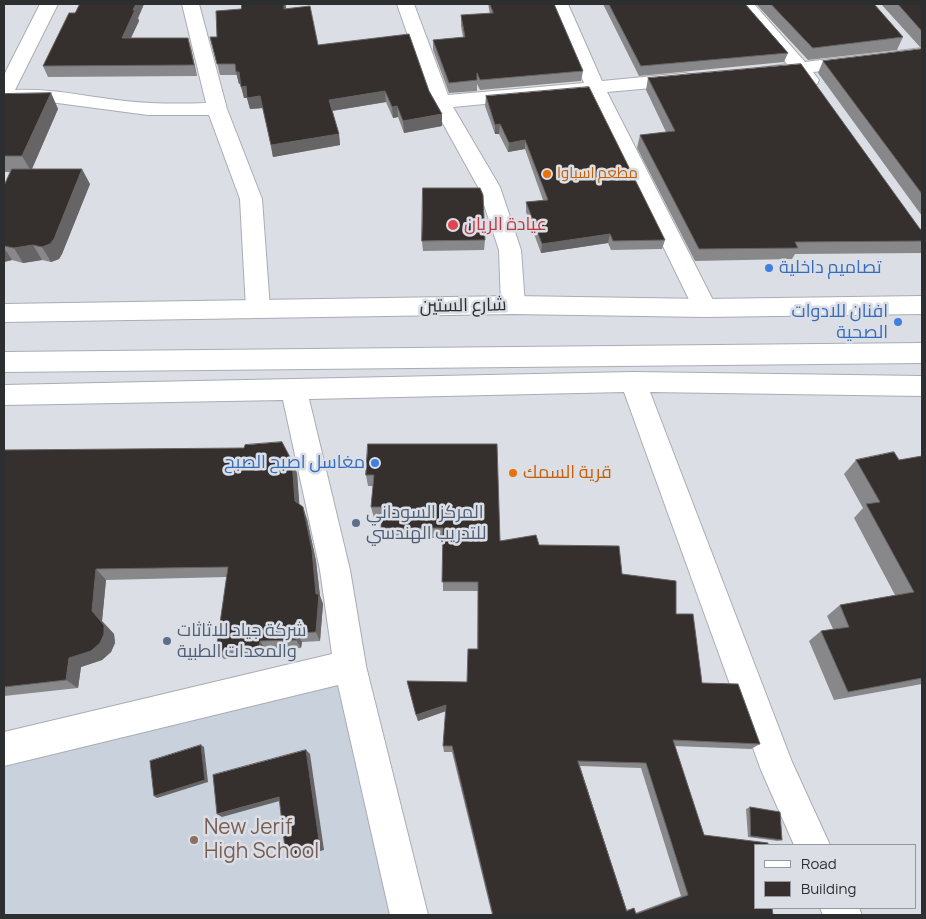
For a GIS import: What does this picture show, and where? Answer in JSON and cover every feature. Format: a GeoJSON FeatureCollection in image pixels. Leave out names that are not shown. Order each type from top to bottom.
{"type":"FeatureCollection","features":[{"type":"Feature","properties":{"kind":"street"},"geometry":{"type":"LineString","coordinates":[[4,93],[49,4]]}},
{"type":"Feature","properties":{"kind":"street"},"geometry":{"type":"LineString","coordinates":[[191,4],[217,109],[251,199],[258,309]]}},
{"type":"Feature","properties":{"kind":"street"},"geometry":{"type":"LineString","coordinates":[[405,4],[441,102],[489,187],[510,250],[513,305]]}},
{"type":"Feature","properties":{"kind":"street"},"geometry":{"type":"LineString","coordinates":[[559,4],[595,87],[705,308]]}},
{"type":"Feature","properties":{"kind":"street"},"geometry":{"type":"LineString","coordinates":[[745,4],[802,68],[819,92]]}},
{"type":"Feature","properties":{"kind":"street"},"geometry":{"type":"LineString","coordinates":[[902,40],[918,54]]}},
{"type":"Feature","properties":{"kind":"street"},"geometry":{"type":"LineString","coordinates":[[753,73],[918,54]]}},
{"type":"Feature","properties":{"kind":"street"},"geometry":{"type":"LineString","coordinates":[[441,102],[704,77]]}},
{"type":"Feature","properties":{"kind":"street"},"geometry":{"type":"LineString","coordinates":[[4,97],[28,94],[54,96],[127,108],[217,109]]}},
{"type":"Feature","properties":{"kind":"street","name":"شارع الستين"},"geometry":{"type":"LineString","coordinates":[[4,313],[513,305],[705,308],[922,305]]}},
{"type":"Feature","properties":{"kind":"street"},"geometry":{"type":"LineString","coordinates":[[4,362],[922,353]]}},
{"type":"Feature","properties":{"kind":"street"},"geometry":{"type":"LineString","coordinates":[[633,382],[778,770],[812,844]]}},
{"type":"Feature","properties":{"kind":"street"},"geometry":{"type":"LineString","coordinates":[[4,395],[633,382],[922,386]]}},
{"type":"Feature","properties":{"kind":"street"},"geometry":{"type":"LineString","coordinates":[[294,389],[335,570],[350,666],[409,915]]}},
{"type":"Feature","properties":{"kind":"street"},"geometry":{"type":"LineString","coordinates":[[4,749],[350,666]]}},
{"type":"Feature","properties":{"kind":"shaded area","name":"New Jerif High School"},"geometry":{"type":"Polygon","coordinates":[[[345,677],[401,915],[4,915],[4,765],[345,677]]]}},
{"type":"Feature","properties":{"kind":"building"},"geometry":{"type":"Polygon","coordinates":[[[80,4],[136,4],[122,38],[188,38],[194,65],[43,66],[69,13],[75,13],[80,4]]]}},
{"type":"Feature","properties":{"kind":"building"},"geometry":{"type":"Polygon","coordinates":[[[242,4],[284,4],[284,9],[310,6],[318,45],[409,34],[429,91],[442,114],[403,121],[397,106],[392,107],[385,91],[329,100],[339,134],[271,145],[260,96],[247,98],[246,86],[241,87],[239,72],[236,72],[235,64],[217,64],[210,37],[217,37],[216,11],[241,9],[242,4]]]}},
{"type":"Feature","properties":{"kind":"building"},"geometry":{"type":"Polygon","coordinates":[[[490,4],[554,4],[583,71],[480,80],[477,73],[477,80],[449,83],[433,40],[465,37],[461,15],[493,13],[490,4]]]}},
{"type":"Feature","properties":{"kind":"building"},"geometry":{"type":"Polygon","coordinates":[[[609,4],[745,4],[788,53],[641,66],[609,4]]]}},
{"type":"Feature","properties":{"kind":"building"},"geometry":{"type":"Polygon","coordinates":[[[771,4],[874,4],[903,37],[813,48],[771,4]]]}},
{"type":"Feature","properties":{"kind":"building"},"geometry":{"type":"Polygon","coordinates":[[[898,4],[922,4],[922,31],[898,4]]]}},
{"type":"Feature","properties":{"kind":"building"},"geometry":{"type":"Polygon","coordinates":[[[922,49],[922,194],[823,61],[922,49]]]}},
{"type":"Feature","properties":{"kind":"building"},"geometry":{"type":"Polygon","coordinates":[[[801,64],[922,230],[922,241],[795,242],[798,248],[699,249],[640,135],[675,131],[648,78],[801,64]]]}},
{"type":"Feature","properties":{"kind":"building"},"geometry":{"type":"Polygon","coordinates":[[[589,87],[665,240],[613,241],[610,234],[542,244],[526,202],[548,200],[525,140],[509,143],[500,124],[495,125],[486,96],[589,87]]]}},
{"type":"Feature","properties":{"kind":"building"},"geometry":{"type":"Polygon","coordinates":[[[51,93],[22,156],[4,156],[4,94],[51,93]]]}},
{"type":"Feature","properties":{"kind":"building"},"geometry":{"type":"Polygon","coordinates":[[[12,169],[82,169],[54,239],[50,244],[42,247],[33,245],[14,248],[4,246],[4,186],[12,169]]]}},
{"type":"Feature","properties":{"kind":"building","name":"عيادة الريان"},"geometry":{"type":"Polygon","coordinates":[[[423,188],[480,188],[483,195],[485,240],[422,241],[423,188]]]}},
{"type":"Feature","properties":{"kind":"building"},"geometry":{"type":"Polygon","coordinates":[[[282,442],[292,461],[295,501],[303,507],[312,550],[316,594],[319,594],[316,632],[297,633],[296,640],[260,641],[259,650],[216,651],[228,567],[96,569],[92,611],[104,625],[104,634],[100,643],[91,651],[69,658],[66,680],[4,687],[4,450],[244,448],[245,445],[282,442]]]}},
{"type":"Feature","properties":{"kind":"building"},"geometry":{"type":"Polygon","coordinates":[[[368,444],[497,444],[500,541],[536,535],[539,545],[619,546],[622,574],[676,581],[676,614],[693,614],[702,683],[738,684],[760,744],[673,740],[704,835],[768,843],[754,844],[754,909],[772,909],[773,915],[493,915],[452,746],[443,746],[446,705],[416,715],[407,681],[467,682],[468,649],[478,649],[478,582],[442,582],[443,528],[381,528],[382,507],[371,507],[374,475],[366,475],[368,444]],[[578,761],[627,911],[634,908],[636,914],[688,895],[646,763],[578,761]]]}},
{"type":"Feature","properties":{"kind":"building"},"geometry":{"type":"Polygon","coordinates":[[[894,452],[899,460],[922,456],[922,678],[848,692],[821,631],[849,627],[840,605],[914,592],[866,504],[880,502],[856,460],[894,452]]]}},
{"type":"Feature","properties":{"kind":"building"},"geometry":{"type":"Polygon","coordinates":[[[201,745],[205,780],[154,796],[150,761],[201,745]]]}},
{"type":"Feature","properties":{"kind":"building"},"geometry":{"type":"Polygon","coordinates":[[[306,750],[320,847],[286,857],[279,797],[217,814],[213,775],[306,750]]]}},
{"type":"Feature","properties":{"kind":"building"},"geometry":{"type":"Polygon","coordinates":[[[750,807],[780,812],[782,840],[751,836],[750,807]]]}},
{"type":"Feature","properties":{"kind":"place","name":"مطعم اسباوا"},"geometry":{"type":"Point","coordinates":[547,174]}},
{"type":"Feature","properties":{"kind":"place","name":"عيادة الريان"},"geometry":{"type":"Point","coordinates":[453,225]}},
{"type":"Feature","properties":{"kind":"place","name":"تصاميم داخلية"},"geometry":{"type":"Point","coordinates":[769,268]}},
{"type":"Feature","properties":{"kind":"place","name":"افنان للادوات الصحية"},"geometry":{"type":"Point","coordinates":[898,322]}},
{"type":"Feature","properties":{"kind":"place","name":"مغاسل اصبح الصبح"},"geometry":{"type":"Point","coordinates":[375,463]}},
{"type":"Feature","properties":{"kind":"place","name":"قرية السمك"},"geometry":{"type":"Point","coordinates":[513,473]}},
{"type":"Feature","properties":{"kind":"place","name":"المركز السوداني للتدريب الهندسي"},"geometry":{"type":"Point","coordinates":[356,523]}},
{"type":"Feature","properties":{"kind":"place","name":"شركة جياد للاثاثات والمعدات الطبية"},"geometry":{"type":"Point","coordinates":[167,641]}},
{"type":"Feature","properties":{"kind":"place","name":"New Jerif High School"},"geometry":{"type":"Point","coordinates":[194,840]}}]}
